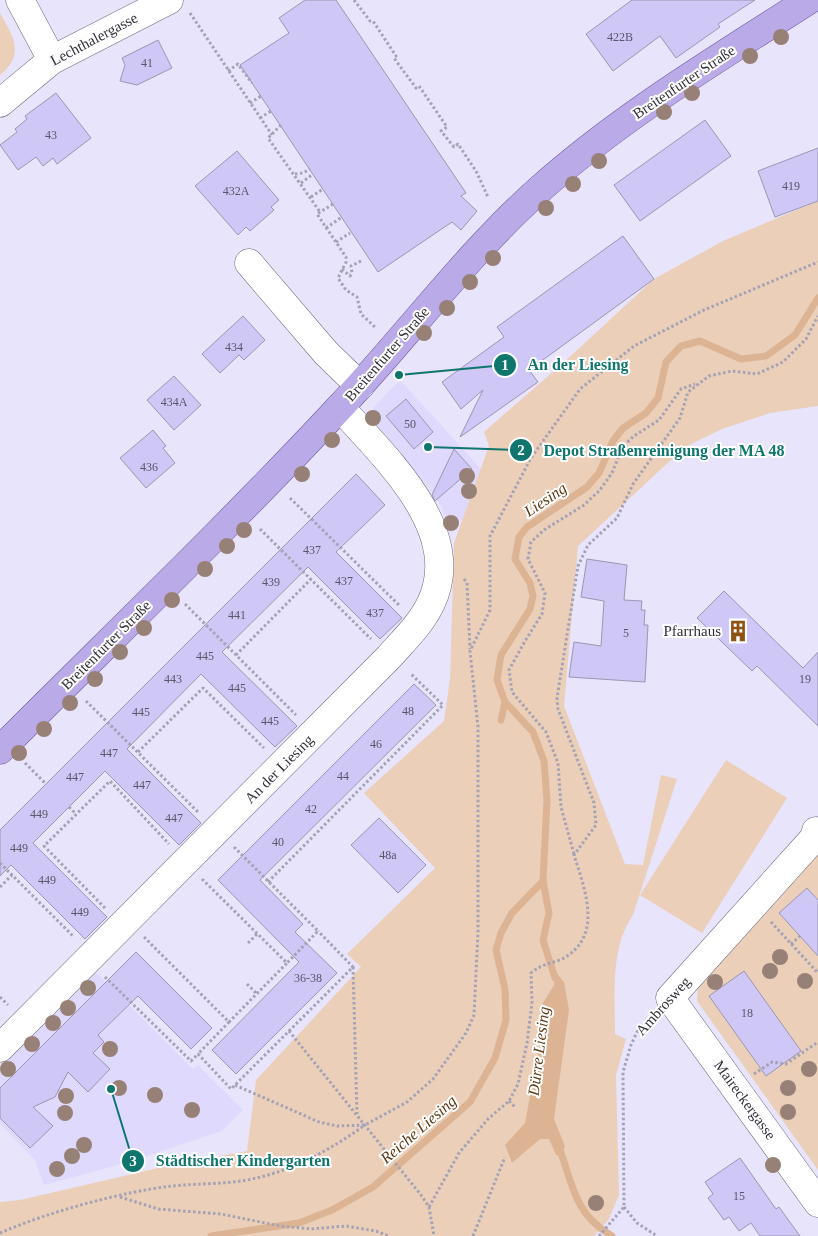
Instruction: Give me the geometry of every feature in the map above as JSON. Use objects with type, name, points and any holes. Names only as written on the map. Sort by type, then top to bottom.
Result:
[{"type":"main road","name":"Breitenfurter Straße","points":[[0,750],[241,511],[340,408],[452,279],[544,185],[614,129],[809,0]]},
{"type":"street","points":[[20,0],[52,60]]},
{"type":"street","name":"Lechthalergasse","points":[[0,103],[52,60],[169,0]]},
{"type":"street","points":[[249,263],[326,353],[360,386]]},
{"type":"street","name":"An der Liesing","points":[[0,1048],[83,951],[125,923],[186,862],[209,822],[314,733],[390,656],[419,625],[432,601],[438,574],[438,548],[431,523],[418,498],[340,408]]},
{"type":"street","name":"Ambrosweg","points":[[670,998],[814,838],[816,831]]},
{"type":"street","name":"Maireckergasse","points":[[670,998],[818,1203]]},
{"type":"path","points":[[354,0],[370,21],[373,21],[396,56],[394,58],[416,88],[419,86],[447,127],[441,131],[454,147],[458,144],[476,170],[488,197]]},
{"type":"path","points":[[196,22],[272,135]]},
{"type":"path","points":[[228,71],[238,64],[252,83]]},
{"type":"path","points":[[250,103],[261,96]]},
{"type":"path","points":[[260,118],[271,111]]},
{"type":"path","points":[[281,126],[268,138],[320,212]]},
{"type":"path","points":[[295,174],[303,173],[310,169]]},
{"type":"path","points":[[301,183],[313,174]]},
{"type":"path","points":[[311,198],[323,189]]},
{"type":"path","points":[[333,204],[317,214],[346,260],[338,278],[346,290],[357,297],[361,314],[369,323]]},
{"type":"path","points":[[326,228],[342,217]]},
{"type":"path","points":[[336,242],[350,233]]},
{"type":"path","points":[[342,269],[350,276],[352,273],[351,266],[360,261]]},
{"type":"path","points":[[470,651],[490,610],[490,536],[531,458],[580,389],[634,346],[704,310],[818,262]]},
{"type":"path","points":[[429,1207],[460,1153],[488,1119],[509,1101],[518,1084],[527,1043],[532,1003],[531,973],[539,966],[562,959],[574,950],[586,936],[588,918],[584,888],[561,807],[558,763],[546,732],[512,692],[509,670],[524,640],[542,614],[545,593],[528,559],[531,542],[544,530],[577,510],[595,495],[612,473],[623,446],[634,436],[659,420],[681,389],[696,384],[709,376],[732,371],[757,374],[783,362],[806,339],[818,316]]},
{"type":"path","points":[[574,855],[596,825],[594,803],[558,708],[557,698],[578,566],[588,545],[618,518],[633,484],[680,418],[688,392],[696,384]]},
{"type":"path","points":[[290,498],[402,608]]},
{"type":"path","points":[[260,529],[443,705],[268,882]]},
{"type":"path","points":[[0,1233],[61,1211],[119,1197],[172,1186],[235,1182],[265,1177],[304,1161],[342,1142],[365,1125],[407,1102],[433,1079],[466,1033],[474,1015],[478,932],[478,727],[470,651],[467,583],[438,548]]},
{"type":"path","points":[[236,655],[311,580]]},
{"type":"path","points":[[186,604],[314,733]]},
{"type":"path","points":[[68,682],[353,967],[357,1114]]},
{"type":"path","points":[[138,752],[203,688],[264,749]]},
{"type":"path","points":[[25,764],[46,784]]},
{"type":"path","points":[[229,1022],[44,846],[110,781],[186,862],[287,963]]},
{"type":"path","points":[[69,807],[76,814]]},
{"type":"path","points":[[0,863],[191,1061],[318,931]]},
{"type":"path","points":[[0,887],[12,875]]},
{"type":"path","points":[[768,920],[818,973]]},
{"type":"path","points":[[248,943],[257,934]]},
{"type":"path","points":[[790,944],[800,936]]},
{"type":"path","points":[[198,1054],[231,1089],[353,967]]},
{"type":"path","points":[[247,984],[257,994]]},
{"type":"path","name":"Ambrosweg","points":[[624,1207],[622,1092],[626,1056],[637,1032],[670,998]]},
{"type":"path","points":[[290,1031],[421,1195],[429,1207],[434,1236]]},
{"type":"path","points":[[735,1087],[772,1062],[786,1064],[818,1042]]},
{"type":"path","points":[[235,1085],[319,1122],[337,1126],[365,1125]]},
{"type":"path","points":[[509,1101],[516,1108]]},
{"type":"path","points":[[472,1236],[505,1157]]},
{"type":"path","points":[[119,1197],[158,1209],[222,1214],[280,1226],[312,1229],[354,1227],[389,1236]]},
{"type":"path","points":[[599,1236],[624,1207],[637,1223],[657,1236]]},
{"type":"shaded area","points":[[0,13],[13,37],[15,53],[8,68],[0,75]]},
{"type":"shaded area","points":[[818,201],[818,406],[770,413],[722,429],[685,447],[578,546],[564,706],[625,864],[643,865],[661,775],[677,779],[633,915],[620,942],[617,957],[615,972],[615,1034],[626,1039],[616,1075],[619,1195],[609,1219],[594,1236],[0,1236],[0,1202],[20,1200],[167,1166],[247,1151],[256,1080],[361,967],[347,954],[435,868],[364,793],[444,721],[450,679],[454,543],[489,446],[484,432],[562,364],[654,279],[723,241]]},
{"type":"shaded area","points":[[400,380],[481,469],[463,519],[448,526],[441,506],[429,488],[374,425],[373,408]]},
{"type":"shaded area","points":[[726,760],[787,798],[702,933],[640,895]]},
{"type":"shaded area","points":[[818,852],[818,1170],[697,1001],[698,987]]},
{"type":"shaded area","points":[[554,970],[564,982],[569,1010],[554,1119],[565,1146],[561,1156],[556,1155],[549,1139],[540,1139],[512,1163],[505,1145],[525,1123],[542,1031],[543,1003],[554,985]]},
{"type":"shaded area","points":[[96,972],[193,1069],[198,1065],[243,1110],[222,1131],[126,1163],[44,1185],[35,1160],[0,1124],[0,1069]]},
{"type":"building","points":[[305,0],[336,0],[466,193],[461,196],[477,211],[461,230],[452,222],[378,272],[240,65],[289,33],[279,18]]},
{"type":"building","points":[[632,0],[755,0],[718,24],[720,27],[676,58],[660,36],[613,71],[586,34]]},
{"type":"building","points":[[158,40],[172,68],[137,85],[120,81],[125,65],[122,58]]},
{"type":"building","points":[[56,93],[91,138],[57,164],[53,158],[43,166],[36,157],[18,170],[0,145],[17,132],[15,129],[27,119],[25,116]]},
{"type":"building","points":[[705,120],[731,156],[640,221],[614,185]]},
{"type":"building","points":[[818,148],[818,201],[775,217],[758,171]]},
{"type":"building","points":[[237,151],[279,200],[271,207],[274,210],[250,231],[246,227],[238,235],[195,186]]},
{"type":"building","points":[[623,236],[654,279],[529,370],[538,382],[460,437],[483,390],[461,409],[442,382],[504,337],[497,327]]},
{"type":"building","points":[[243,316],[265,340],[244,360],[239,355],[220,373],[202,354]]},
{"type":"building","points":[[174,376],[201,405],[174,430],[147,400]]},
{"type":"building","points":[[406,399],[433,432],[414,449],[386,416]]},
{"type":"building","points":[[153,430],[166,446],[163,448],[175,463],[146,488],[120,458]]},
{"type":"building","points":[[454,449],[472,469],[435,501],[432,495]]},
{"type":"building","points":[[356,474],[385,505],[336,552],[402,618],[380,639],[308,567],[222,652],[297,726],[275,747],[201,674],[127,749],[201,823],[179,845],[105,771],[33,843],[107,917],[85,939],[11,865],[0,876],[0,830]]},
{"type":"building","points":[[587,559],[627,565],[624,600],[642,601],[641,610],[645,610],[644,625],[648,625],[645,682],[569,677],[574,642],[601,646],[604,601],[581,597]]},
{"type":"building","points":[[724,591],[803,668],[818,652],[818,726],[757,666],[752,671],[697,618]]},
{"type":"building","points":[[414,684],[436,705],[260,880],[303,924],[295,932],[337,973],[236,1074],[212,1050],[299,962],[218,880]]},
{"type":"building","points":[[379,818],[426,865],[398,893],[351,845]]},
{"type":"building","points":[[807,888],[818,900],[818,956],[779,913]]},
{"type":"building","points":[[136,952],[212,1028],[191,1049],[138,996],[98,1035],[104,1042],[93,1053],[110,1069],[88,1092],[68,1072],[55,1097],[33,1107],[53,1126],[30,1148],[0,1118],[0,1088]]},
{"type":"building","points":[[744,971],[801,1051],[766,1076],[709,996]]},
{"type":"building","points":[[740,1158],[776,1209],[779,1207],[800,1236],[760,1236],[751,1223],[739,1231],[729,1217],[724,1220],[708,1198],[713,1194],[705,1182]]},
{"type":"waterway","name":"Liesing","points":[[555,978],[543,940],[549,913],[543,881],[547,800],[544,761],[533,732],[505,702],[497,680],[501,655],[530,609],[533,596],[530,583],[515,559],[519,537],[527,527],[587,487],[599,473],[613,441],[623,428],[646,413],[658,398],[666,362],[681,346],[700,341],[741,359],[766,356],[795,335],[818,298]]},
{"type":"waterway","points":[[501,720],[505,702]]},
{"type":"waterway","name":"Reiche Liesing","points":[[211,1236],[299,1223],[332,1210],[373,1187],[470,1102],[495,1058],[506,1020],[505,989],[496,950],[501,933],[512,913],[543,881]]},
{"type":"waterway","name":"Dürre Liesing","points":[[559,1147],[576,1198],[590,1218],[612,1236]]},
{"type":"place","name":"An der Liesing","points":[[399,375]]},
{"type":"place","name":"Depot Straßenreinigung der MA 48","points":[[428,447]]},
{"type":"place","name":"Pfarrhaus","points":[[738,631]]},
{"type":"place","name":"Städtischer Kindergarten","points":[[111,1089]]}]
